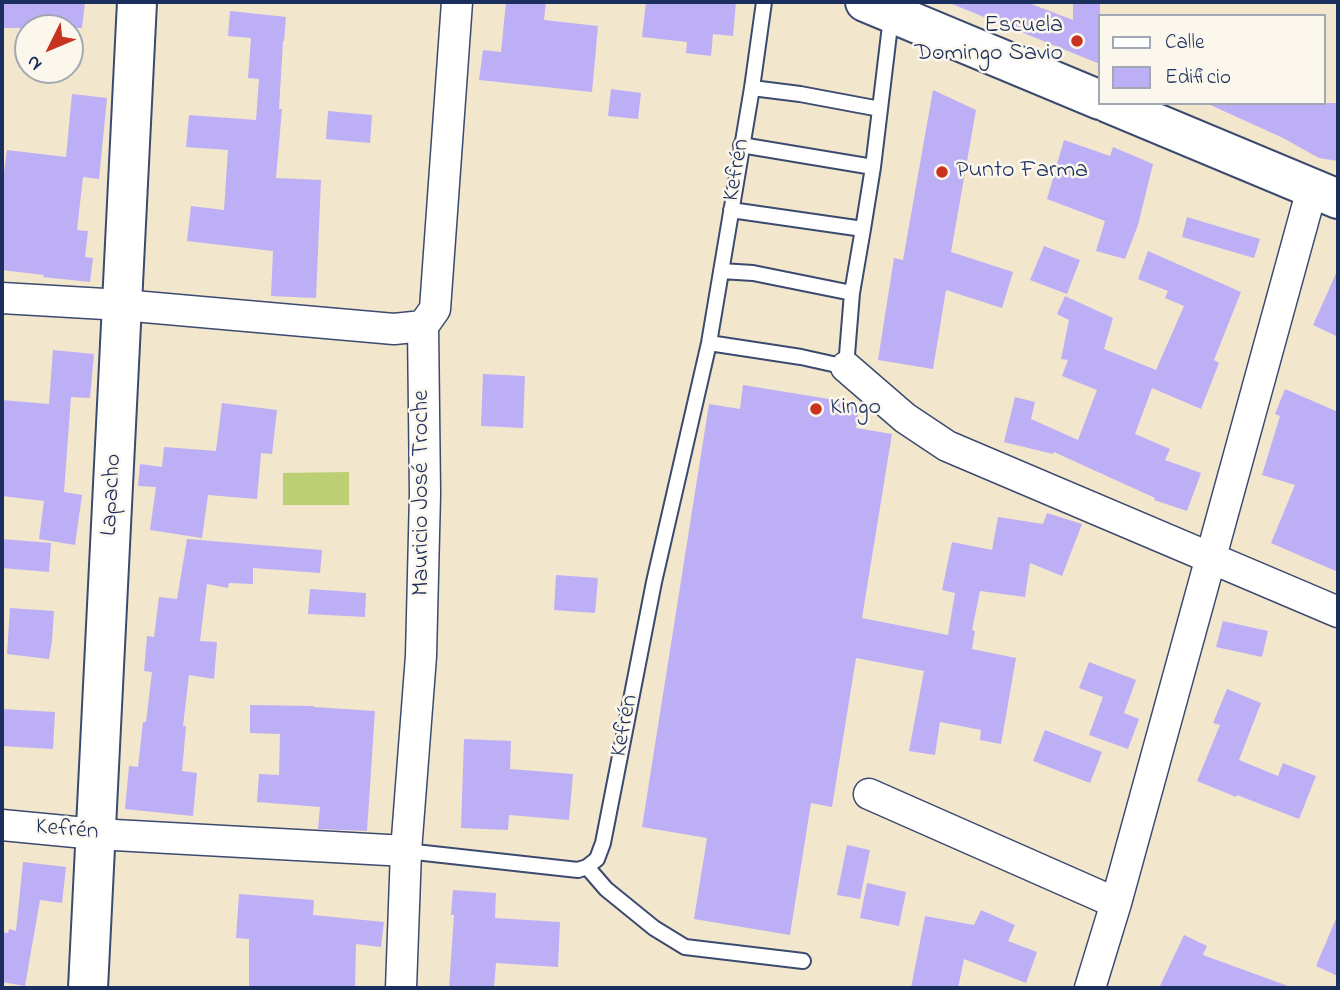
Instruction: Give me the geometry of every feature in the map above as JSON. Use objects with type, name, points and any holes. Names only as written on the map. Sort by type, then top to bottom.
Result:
[{"type":"street","name":"Lapacho","points":[[88,988],[137,2]]},
{"type":"street","name":"Mauricio José Troche","points":[[401,988],[406,851],[421,656],[425,494],[423,326],[435,309],[457,2]]},
{"type":"street","points":[[878,7],[1098,99]]},
{"type":"street","points":[[1090,988],[1212,559],[1325,194],[1113,105]]},
{"type":"street","points":[[2,298],[122,305],[394,329],[423,326]]},
{"type":"street","points":[[846,367],[905,418],[947,446],[1338,612]]},
{"type":"street","points":[[870,794],[1116,903]]},
{"type":"street","name":"Kefrén","points":[[2,825],[96,834],[406,851]]},
{"type":"lane","name":"Kefrén","points":[[406,851],[578,870],[597,859],[603,844],[654,582],[709,343],[764,2]]},
{"type":"lane","points":[[709,343],[846,367],[852,293],[880,109],[878,7]]},
{"type":"lane","points":[[752,88],[880,109]]},
{"type":"lane","points":[[741,145],[873,167]]},
{"type":"lane","points":[[730,211],[863,229]]},
{"type":"lane","points":[[721,271],[753,273],[852,293]]},
{"type":"lane","points":[[587,867],[606,888],[654,928],[685,947],[803,961]]},
{"type":"green space","points":[[349,472],[349,505],[283,505],[283,473]]},
{"type":"building","points":[[2,2],[85,2],[84,14],[14,14],[14,28],[2,28]]},
{"type":"building","points":[[506,2],[546,2],[544,20],[598,26],[592,92],[479,80],[483,50],[501,52]]},
{"type":"building","points":[[646,2],[736,2],[733,36],[713,34],[711,56],[686,53],[687,42],[642,37]]},
{"type":"building","name":"Escuela Domingo Savio","points":[[947,2],[1026,2],[1073,20],[1073,2],[1100,2],[1098,63]]},
{"type":"building","points":[[230,11],[286,17],[276,178],[321,180],[316,298],[271,296],[273,251],[187,241],[191,206],[224,210],[228,150],[186,147],[189,115],[256,120],[259,79],[248,78],[251,38],[228,36]]},
{"type":"building","points":[[611,89],[641,93],[638,119],[608,116]]},
{"type":"building","points":[[933,90],[976,110],[951,252],[1013,272],[1002,308],[946,290],[933,369],[878,360],[894,258],[903,260]]},
{"type":"building","points":[[72,94],[107,98],[99,179],[83,177],[77,230],[88,231],[85,257],[93,258],[90,282],[2,270],[2,171],[4,172],[7,150],[66,157]]},
{"type":"building","points":[[1338,103],[1338,161],[1319,158],[1283,138],[1210,105]]},
{"type":"building","points":[[328,111],[372,115],[370,143],[326,139]]},
{"type":"building","points":[[1064,140],[1110,156],[1113,147],[1153,164],[1138,225],[1125,259],[1096,251],[1105,221],[1047,199]]},
{"type":"building","points":[[1187,217],[1260,239],[1254,258],[1182,237]]},
{"type":"building","points":[[1044,246],[1080,260],[1067,294],[1030,280]]},
{"type":"building","points":[[1148,251],[1241,292],[1214,360],[1219,363],[1201,409],[1152,388],[1135,434],[1170,449],[1165,460],[1201,473],[1187,511],[1154,500],[1155,498],[1054,452],[1053,454],[1004,442],[1015,397],[1035,402],[1031,419],[1078,440],[1097,390],[1062,376],[1068,360],[1061,359],[1069,320],[1057,314],[1065,296],[1113,318],[1104,349],[1156,370],[1184,306],[1165,298],[1168,291],[1138,279]]},
{"type":"building","points":[[1338,269],[1338,337],[1313,325]]},
{"type":"building","points":[[53,350],[94,354],[90,398],[71,397],[64,492],[82,495],[75,545],[39,539],[44,501],[2,496],[2,400],[49,404]]},
{"type":"building","points":[[483,374],[525,376],[523,428],[481,426]]},
{"type":"building","points":[[743,385],[860,404],[856,428],[892,434],[862,618],[948,635],[955,593],[942,590],[952,542],[992,550],[998,517],[1043,524],[1047,513],[1082,524],[1062,576],[1030,563],[1025,597],[980,591],[972,630],[975,631],[972,649],[1016,658],[1001,744],[980,740],[981,730],[940,722],[935,755],[909,751],[924,671],[856,658],[832,807],[811,803],[790,935],[694,919],[707,838],[642,827],[709,404],[740,409]]},
{"type":"building","points":[[1285,389],[1338,412],[1338,572],[1271,543],[1295,485],[1262,475],[1280,416],[1275,414]]},
{"type":"building","points":[[222,403],[277,410],[272,454],[261,453],[257,499],[208,495],[202,538],[150,530],[156,487],[138,486],[140,464],[162,467],[164,447],[216,451]]},
{"type":"building","points":[[2,539],[51,543],[49,572],[2,568]]},
{"type":"building","points":[[187,539],[322,550],[320,573],[253,568],[253,584],[229,583],[228,588],[207,584],[200,641],[217,642],[214,679],[189,675],[183,726],[186,726],[182,771],[197,773],[193,816],[125,809],[129,766],[138,767],[143,722],[146,722],[152,672],[144,671],[147,636],[154,637],[159,597],[177,599]]},
{"type":"building","points":[[556,575],[598,578],[595,613],[554,610]]},
{"type":"building","points":[[310,589],[366,593],[365,617],[308,614]]},
{"type":"building","points":[[10,608],[54,611],[49,659],[7,654]]},
{"type":"building","points":[[1223,621],[1268,631],[1262,657],[1216,647]]},
{"type":"building","points":[[1089,662],[1136,680],[1124,713],[1139,719],[1128,749],[1089,735],[1103,697],[1079,688]]},
{"type":"building","points":[[1227,689],[1261,703],[1239,760],[1278,776],[1283,763],[1316,776],[1299,819],[1197,781],[1220,725],[1213,723]]},
{"type":"building","points":[[250,705],[375,711],[367,831],[318,829],[320,807],[257,802],[259,774],[279,775],[280,734],[250,733]]},
{"type":"building","points":[[2,709],[55,712],[53,749],[2,746]]},
{"type":"building","points":[[1045,730],[1102,752],[1090,783],[1033,761]]},
{"type":"building","points":[[464,739],[511,741],[510,769],[573,774],[569,820],[509,815],[508,830],[461,828]]},
{"type":"building","points":[[847,845],[870,850],[860,899],[837,895]]},
{"type":"building","points":[[23,862],[66,867],[62,903],[40,900],[25,986],[2,982],[2,932],[8,933],[9,929],[16,931]]},
{"type":"building","points":[[867,883],[906,892],[899,926],[860,918]]},
{"type":"building","points":[[453,890],[496,893],[495,918],[560,922],[558,967],[496,963],[494,988],[449,988]]},
{"type":"building","points":[[239,894],[314,900],[313,915],[384,922],[381,947],[356,944],[355,988],[249,988],[249,939],[236,938]]},
{"type":"building","points":[[981,910],[1015,925],[1008,941],[1037,952],[1026,983],[964,959],[958,988],[911,988],[925,916],[974,925]]},
{"type":"building","points":[[1338,914],[1338,976],[1316,966]]},
{"type":"building","points":[[1184,935],[1207,946],[1203,955],[1288,986],[1287,988],[1159,988]]},
{"type":"place","name":"Escuela Domingo Savio","points":[[1077,41]]},
{"type":"place","name":"Punto Farma","points":[[942,172]]},
{"type":"place","name":"Kingo","points":[[816,409]]}]
